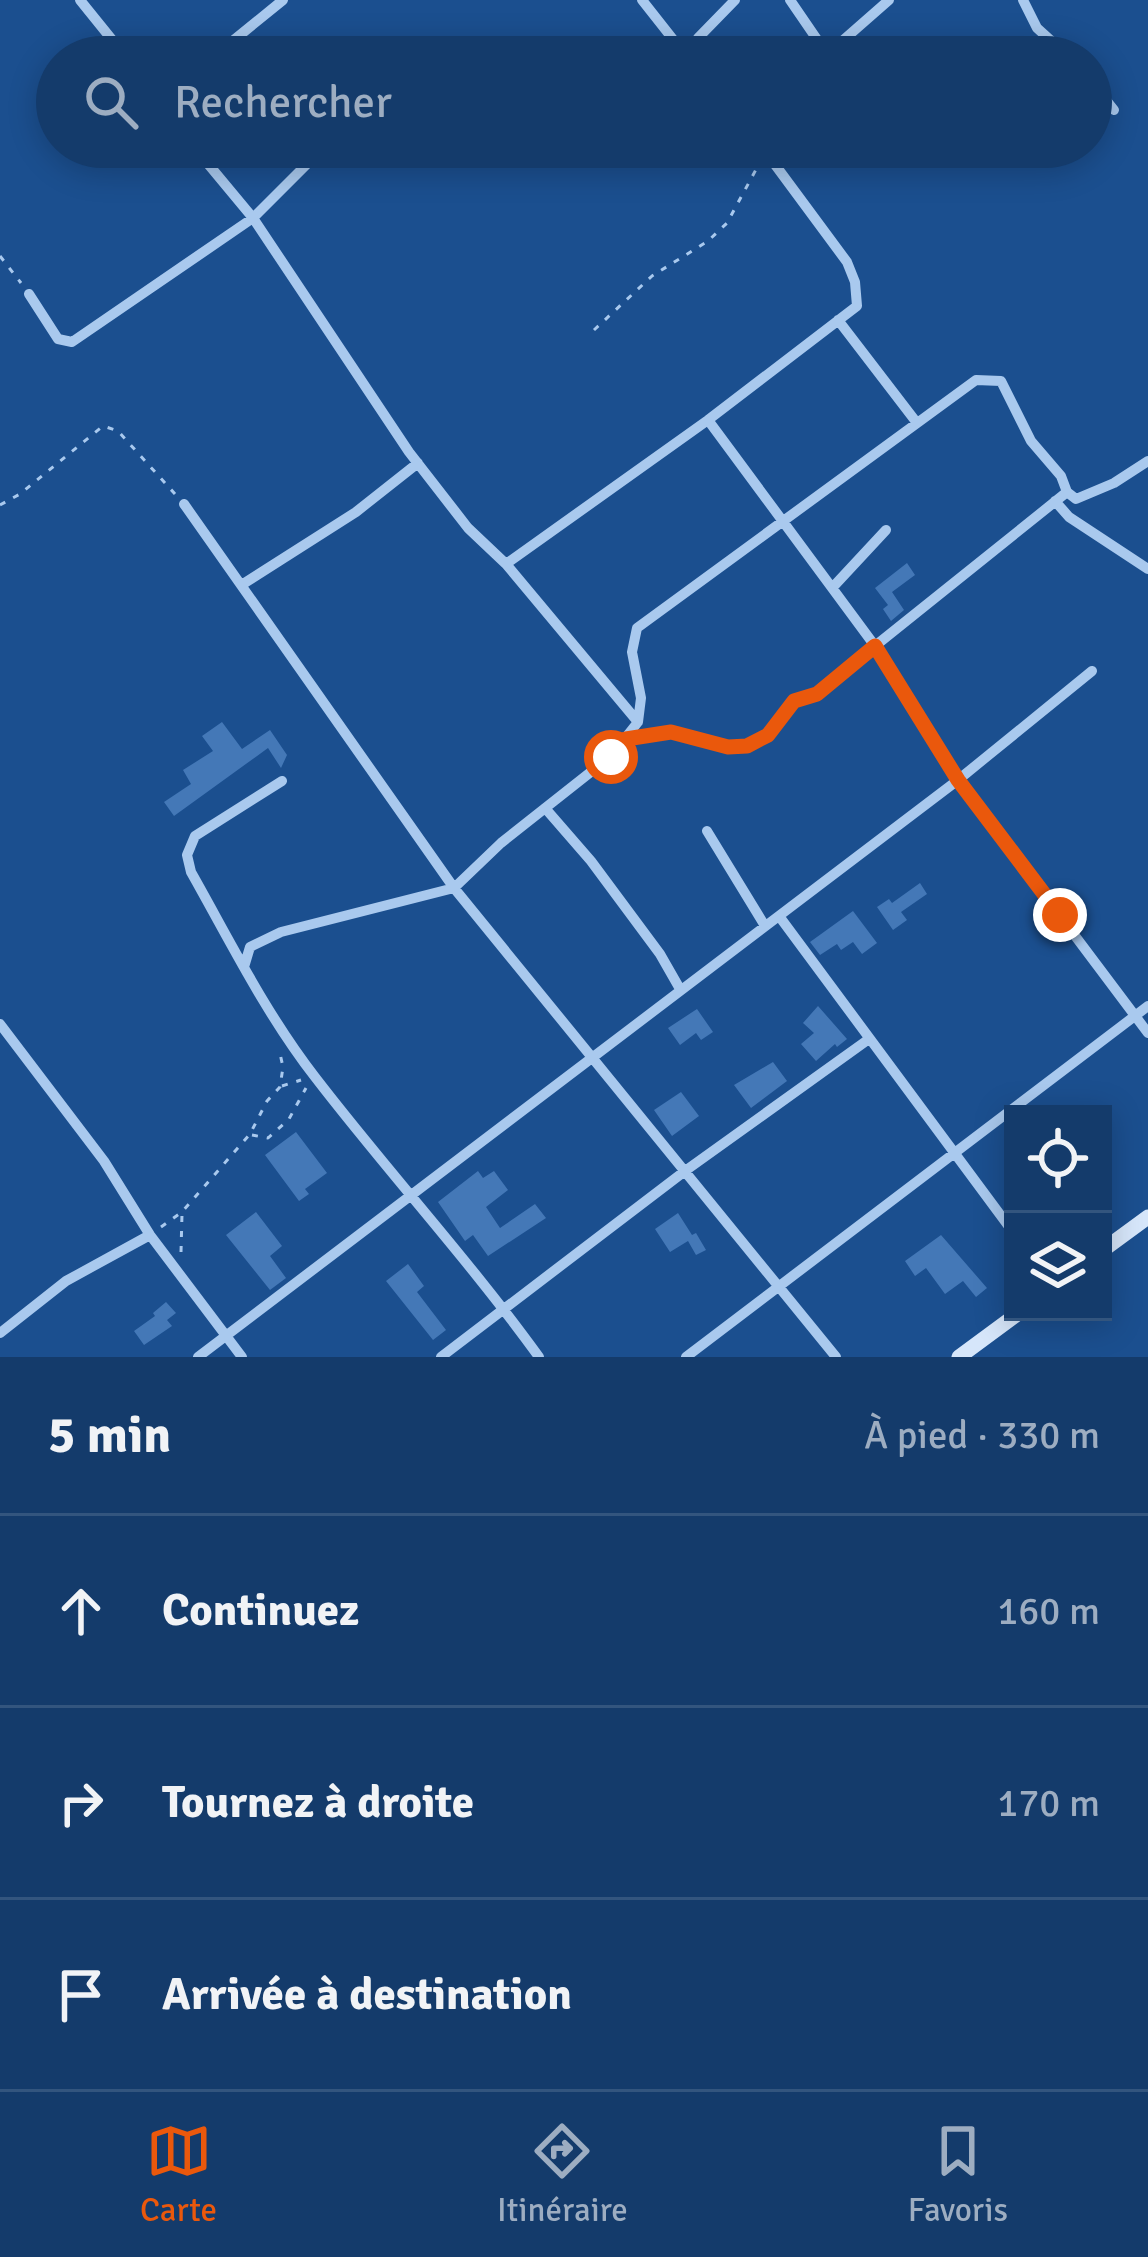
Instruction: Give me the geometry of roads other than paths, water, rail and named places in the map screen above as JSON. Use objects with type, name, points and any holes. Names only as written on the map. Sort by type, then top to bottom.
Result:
[{"type":"main road","points":[[1112,1243],[1148,1216]]},
{"type":"main road","points":[[959,1357],[1008,1321]]},
{"type":"street","points":[[80,0],[109,36]]},
{"type":"street","points":[[239,36],[283,0]]},
{"type":"street","points":[[642,0],[672,36]]},
{"type":"street","points":[[700,36],[735,0]]},
{"type":"street","points":[[790,0],[813,36]]},
{"type":"street","points":[[847,36],[889,0]]},
{"type":"street","points":[[1023,0],[1046,36]]},
{"type":"street","points":[[211,168],[253,218],[418,463],[638,722]]},
{"type":"street","points":[[29,294],[58,339],[72,342],[253,218],[304,168]]},
{"type":"street","points":[[506,565],[708,420],[856,306],[855,282],[847,262],[779,168]]},
{"type":"street","points":[[838,320],[917,423]]},
{"type":"street","points":[[244,967],[250,947],[281,932],[454,888],[611,757],[638,722],[641,698],[632,652],[637,628],[976,380],[1001,381],[1031,441],[1076,499],[1148,461]]},
{"type":"street","points":[[708,420],[875,646],[958,780],[1148,1033]]},
{"type":"street","points":[[243,584],[356,512],[418,463]]},
{"type":"street","points":[[875,646],[1067,492]]},
{"type":"street","points":[[1055,501],[1070,518],[1148,569]]},
{"type":"street","points":[[184,504],[454,888],[836,1357]]},
{"type":"street","points":[[832,587],[886,530]]},
{"type":"street","points":[[198,1357],[958,780],[1092,671]]},
{"type":"street","points":[[282,781],[195,836],[187,855],[191,872],[312,1074],[539,1357]]},
{"type":"street","points":[[545,808],[591,861],[680,989]]},
{"type":"street","points":[[706,831],[765,926]]},
{"type":"street","points":[[779,916],[1004,1219]]},
{"type":"street","points":[[686,1357],[1148,1006]]},
{"type":"street","points":[[0,1024],[242,1357]]},
{"type":"street","points":[[441,1357],[685,1171],[869,1039]]},
{"type":"street","points":[[0,1334],[66,1281],[150,1235]]}]
